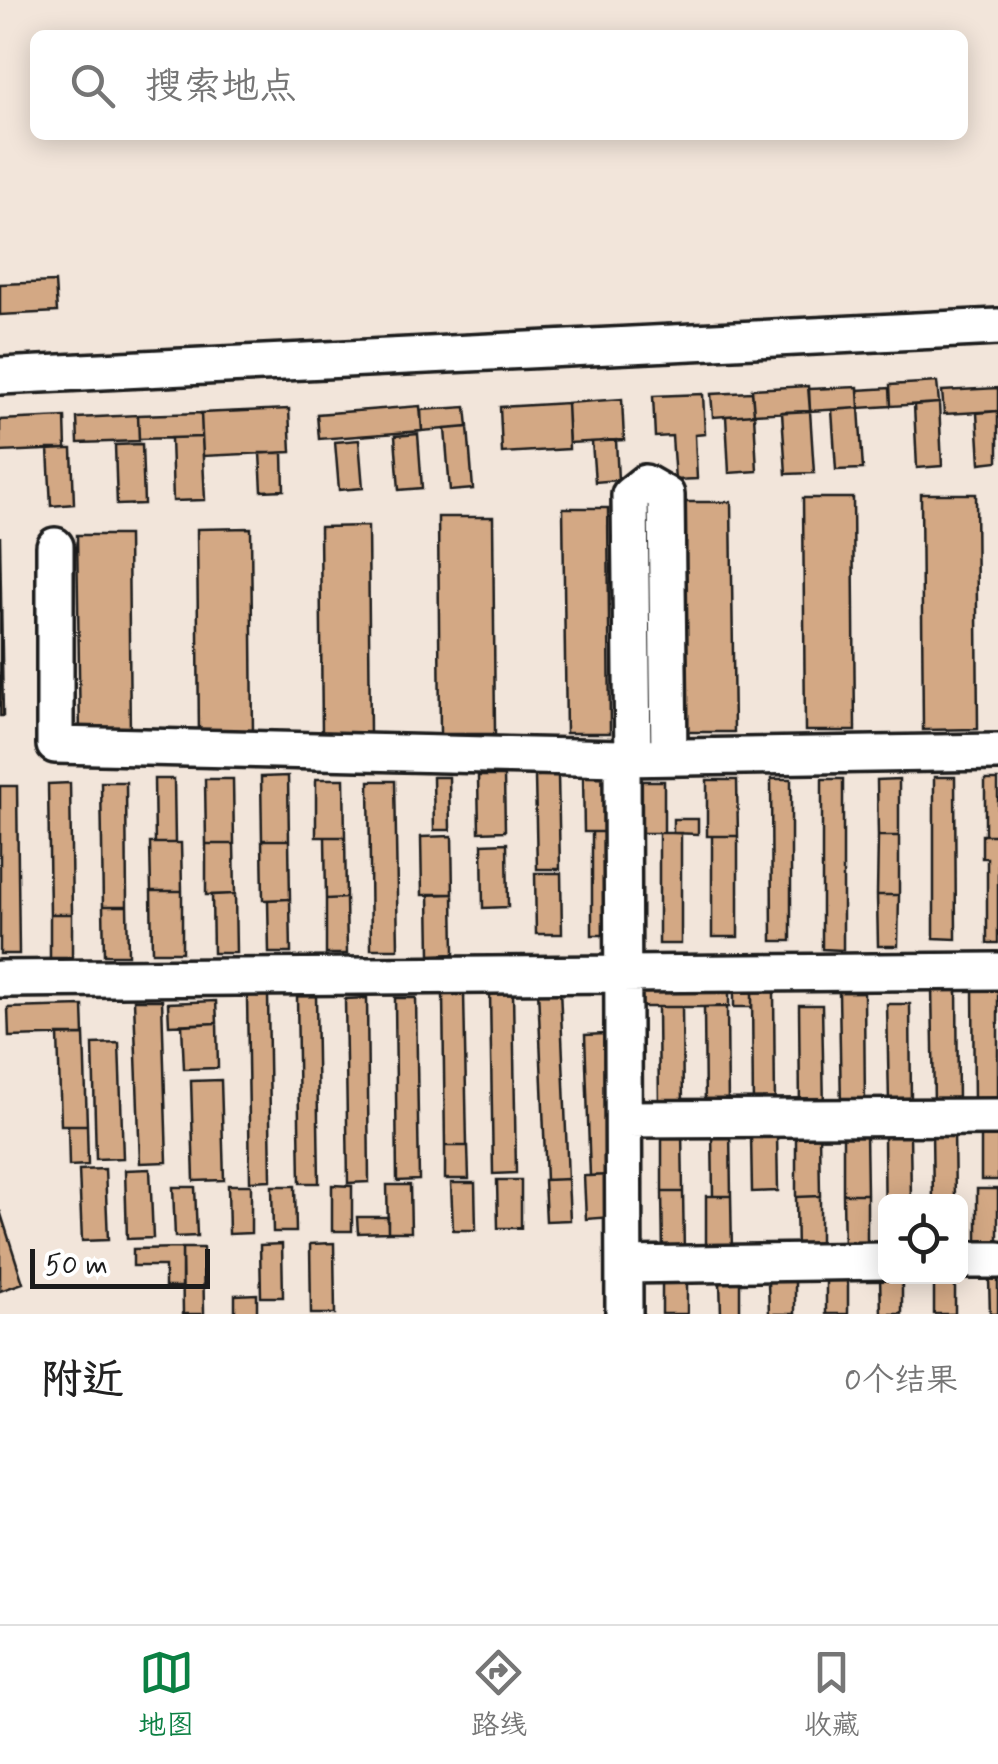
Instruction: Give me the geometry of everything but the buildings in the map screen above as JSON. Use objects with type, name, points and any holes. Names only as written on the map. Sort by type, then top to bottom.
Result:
[{"type":"street","points":[[0,376],[998,327]]},
{"type":"street","points":[[624,1314],[630,495],[645,483],[666,495],[669,758]]},
{"type":"street","points":[[55,546],[54,745],[628,758],[998,752]]},
{"type":"street","points":[[0,979],[998,971]]},
{"type":"street","points":[[624,1119],[998,1117]]},
{"type":"street","points":[[968,1260],[998,1260]]},
{"type":"street","points":[[624,1265],[878,1262]]}]
